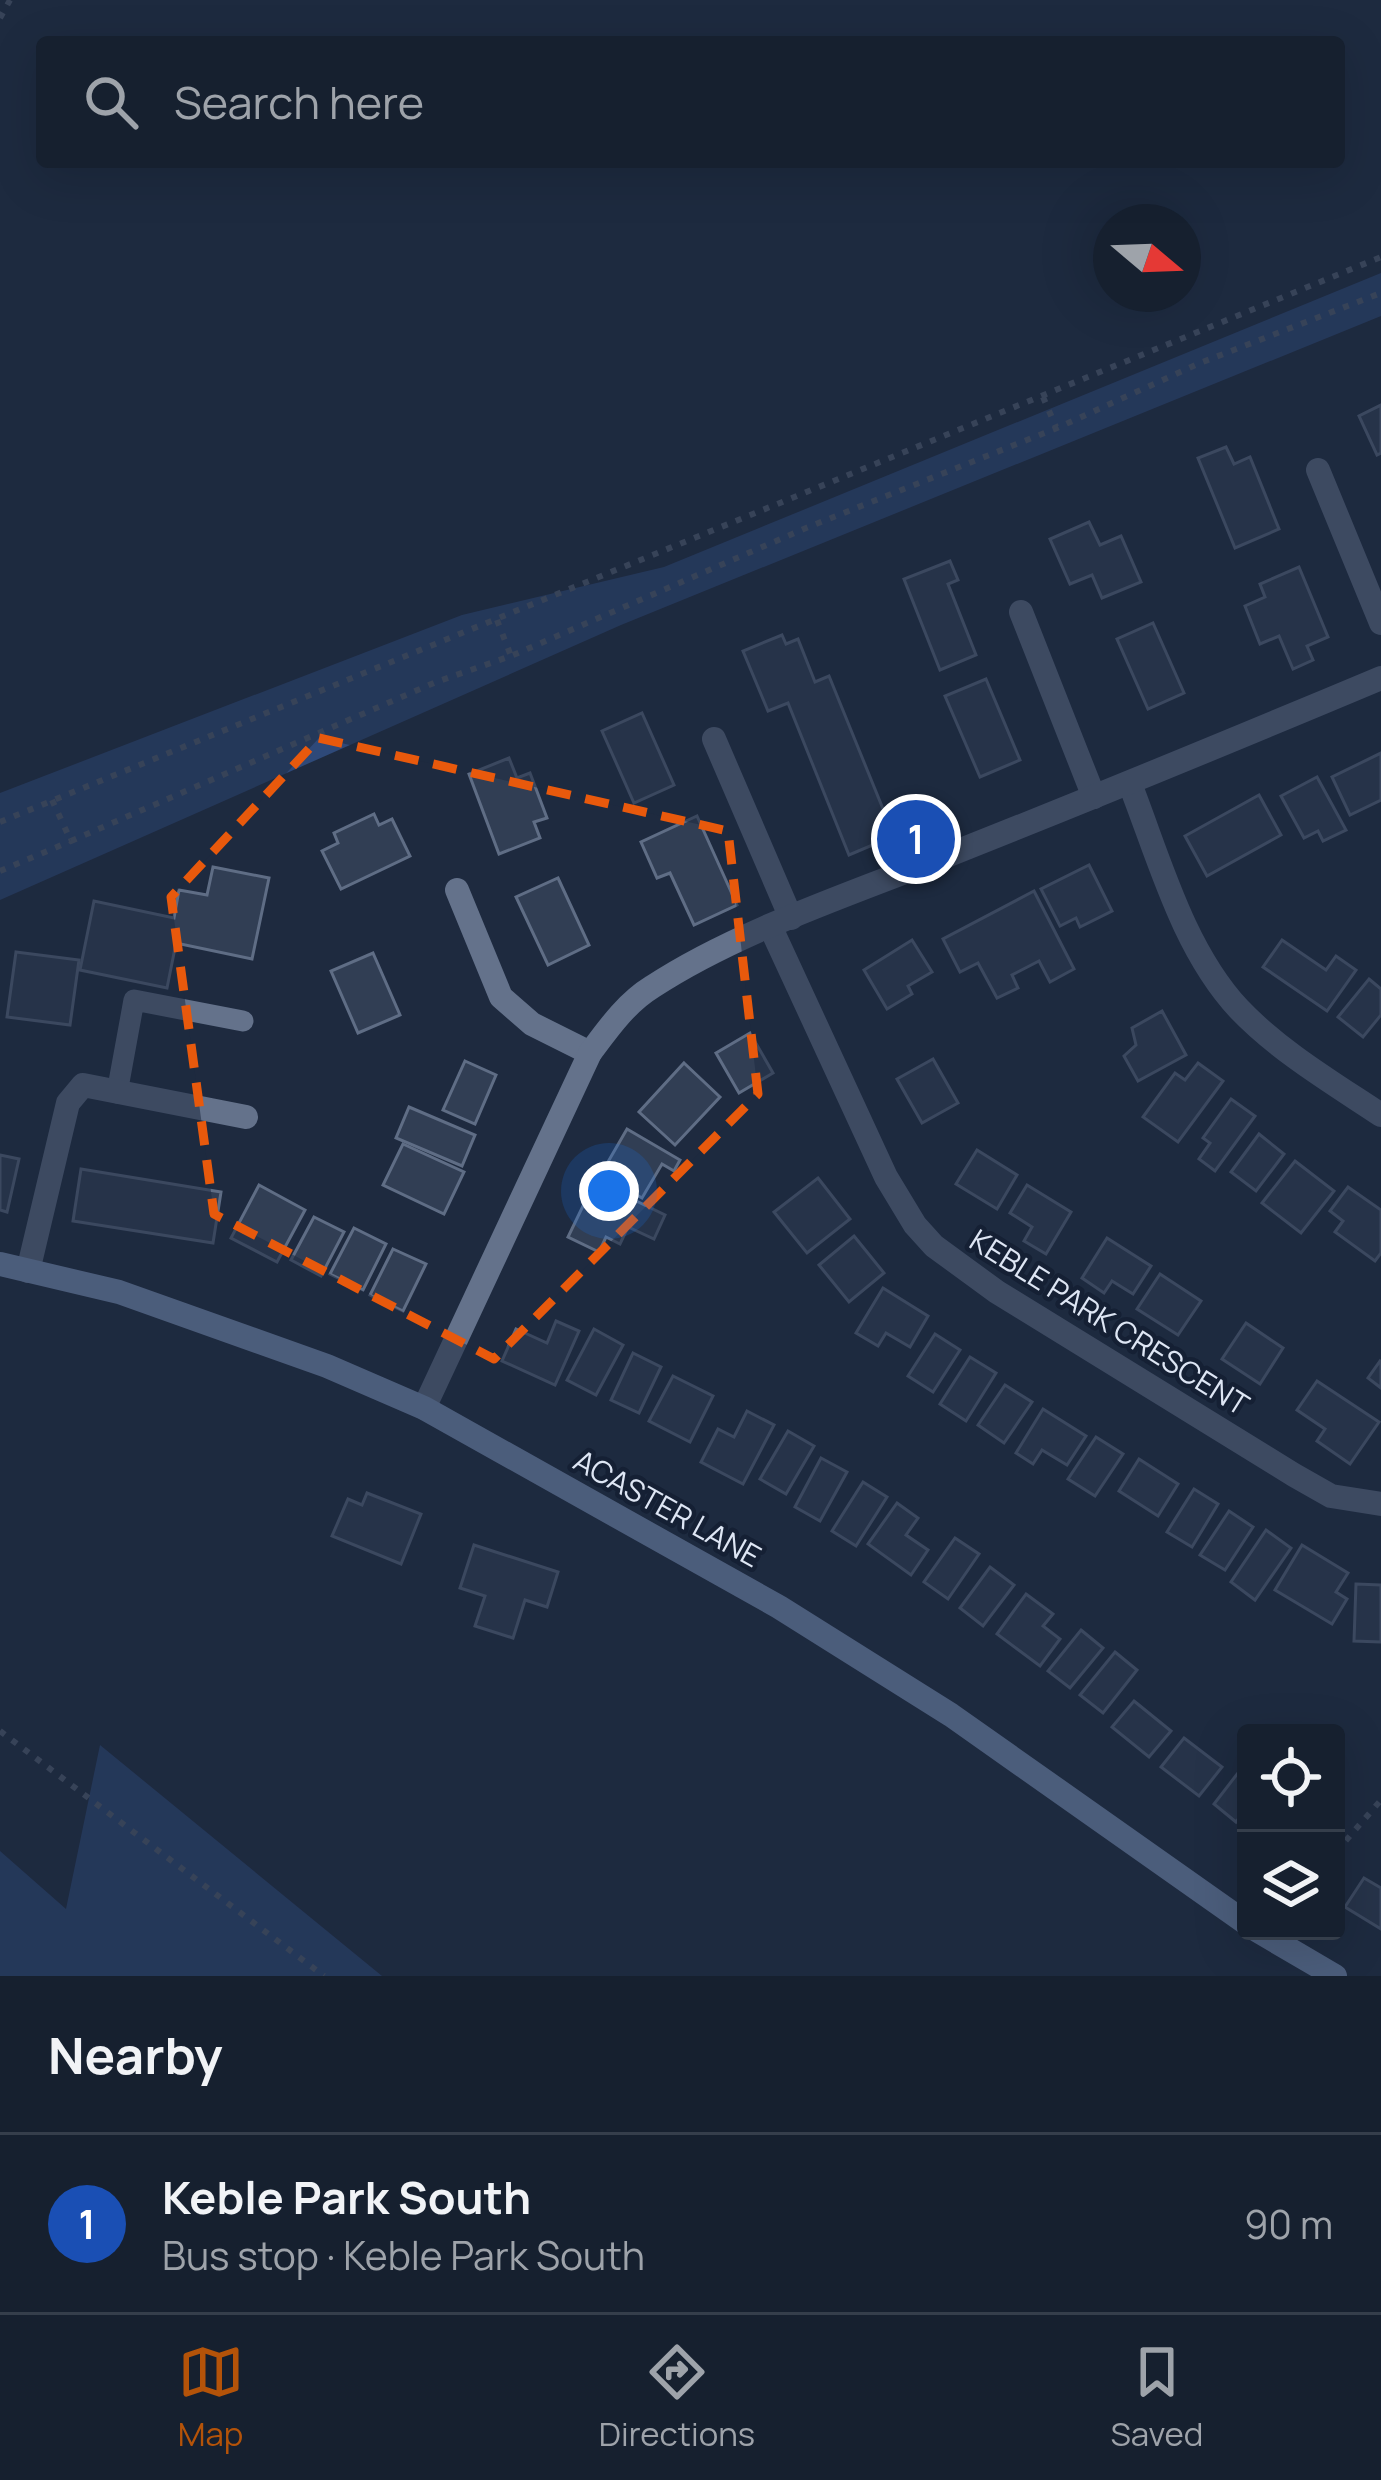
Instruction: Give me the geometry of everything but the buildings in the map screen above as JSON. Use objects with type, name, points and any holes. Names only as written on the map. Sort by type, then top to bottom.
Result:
[{"type":"street","points":[[1318,470],[1381,623]]},
{"type":"street","points":[[1021,612],[1094,797]]},
{"type":"street","points":[[424,1408],[590,1053],[648,989],[700,959],[781,923],[1381,678]]},
{"type":"street","name":"KEBLE PARK CRESCENT","points":[[715,739],[781,923],[886,1177],[915,1225],[934,1246],[997,1292],[1294,1474],[1331,1496],[1381,1504]]},
{"type":"street","points":[[1130,784],[1183,918],[1213,976],[1239,1009],[1275,1041],[1381,1115]]},
{"type":"street","points":[[458,890],[501,997],[532,1024],[590,1053]]},
{"type":"street","points":[[28,1271],[68,1103],[83,1085],[246,1118]]},
{"type":"street","name":"ACASTER LANE","points":[[0,1264],[119,1292],[327,1366],[424,1408],[798,1619],[951,1715],[1237,1917]]},
{"type":"street","points":[[1273,1940],[1334,1976]]},
{"type":"lane","points":[[117,1093],[134,1000],[243,1021]]},
{"type":"path","points":[[0,18],[10,0]]},
{"type":"path","points":[[0,822],[1381,257]]},
{"type":"path","points":[[0,871],[436,682],[512,656],[806,528],[1057,428],[1200,363],[1381,293]]},
{"type":"path","points":[[1043,397],[1057,428]]},
{"type":"path","points":[[497,620],[512,656]]},
{"type":"path","points":[[52,800],[71,841]]},
{"type":"path","points":[[0,1731],[323,1976]]},
{"type":"path","points":[[1345,1842],[1381,1800]]},
{"type":"highlighted area","points":[[319,738],[728,831],[758,1094],[494,1359],[214,1214],[171,897]]},
{"type":"shaded area","points":[[1381,273],[1381,316],[621,625],[0,900],[0,793],[462,615],[664,567]]},
{"type":"shaded area","points":[[100,1745],[382,1976],[0,1976],[0,1851],[66,1909]]},
{"type":"place","name":"Keble Park South","points":[[916,839]]}]
